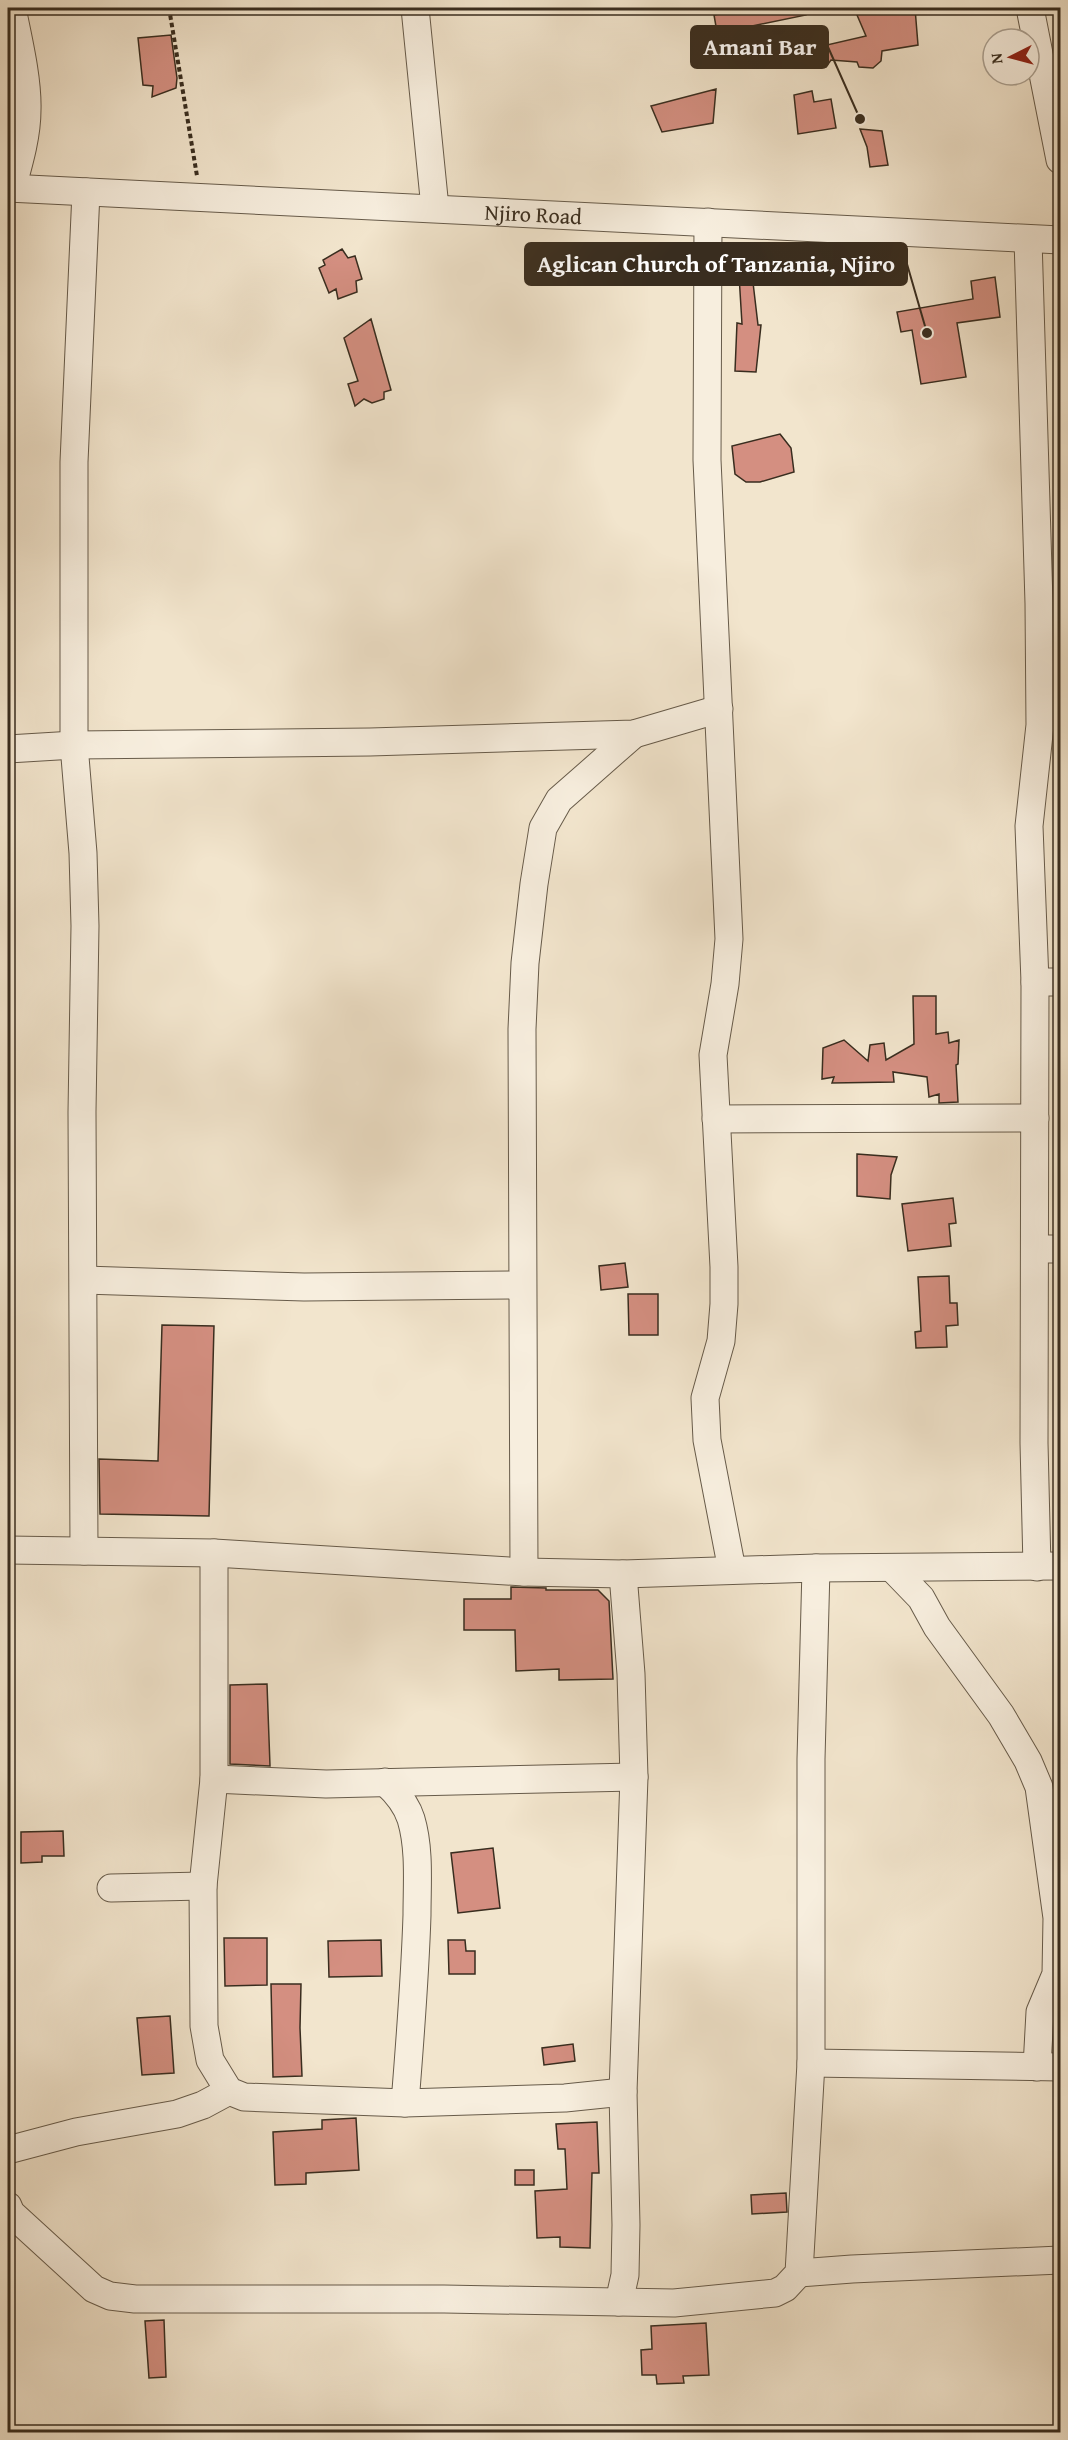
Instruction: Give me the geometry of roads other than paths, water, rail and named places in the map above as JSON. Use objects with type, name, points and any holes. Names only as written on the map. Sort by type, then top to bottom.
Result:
[{"type":"street","points":[[10,188],[24,142],[28,109],[12,8]]},
{"type":"street","points":[[416,8],[435,208]]},
{"type":"street","points":[[1030,8],[1060,160]]},
{"type":"street","name":"Njiro Road","points":[[10,188],[1060,240]]},
{"type":"street","points":[[84,1551],[82,1112],[85,916],[83,854],[74,745],[74,462],[86,192]]},
{"type":"street","points":[[708,222],[707,460],[729,939],[726,975],[712,1055],[724,1304],[721,1341],[705,1398],[707,1440],[732,1570]]},
{"type":"street","points":[[8,1550],[214,1553],[524,1572],[623,1574],[816,1568],[1049,1566],[1034,1443],[1048,1249],[1035,1118],[1048,982],[1029,826],[1040,725],[1028,239]]},
{"type":"street","points":[[8,749],[74,745],[370,742],[634,734],[718,709]]},
{"type":"street","points":[[524,1572],[523,1007],[532,906],[543,828],[559,800],[634,734]]},
{"type":"street","points":[[716,1119],[1035,1118]]},
{"type":"street","points":[[84,1280],[304,1287],[522,1285]]},
{"type":"street","points":[[214,1553],[214,1779],[203,1886],[204,2026],[210,2060],[230,2091],[244,2097],[405,2103],[565,2098],[623,2091]]},
{"type":"street","points":[[8,2206],[11,2213],[94,2289],[110,2296],[135,2299],[444,2299],[674,2303],[758,2296],[785,2288],[799,2273],[811,2063],[811,1760],[816,1568]]},
{"type":"street","points":[[811,2063],[1049,2067],[1040,2012],[1056,1974],[1057,1918],[1039,1787],[1028,1761],[1001,1715],[948,1643],[921,1598],[892,1569]]},
{"type":"street","points":[[619,2302],[625,2275],[623,2091],[634,1777],[631,1674],[623,1574]]},
{"type":"street","points":[[214,1779],[326,1784],[634,1777]]},
{"type":"street","points":[[385,1782],[397,1793],[409,1814],[417,1863],[415,1962],[405,2103]]},
{"type":"street","points":[[111,1888],[203,1886]]},
{"type":"street","points":[[8,2150],[76,2132],[177,2114],[203,2106],[230,2091]]},
{"type":"street","points":[[799,2273],[852,2268],[1060,2260]]},
{"type":"waterway","points":[[276,2432],[287,2432]]},
{"type":"place","name":"Amani Bar","points":[[860,119]]},
{"type":"place","name":"Aglican Church of Tanzania, Njiro","points":[[927,333]]}]
